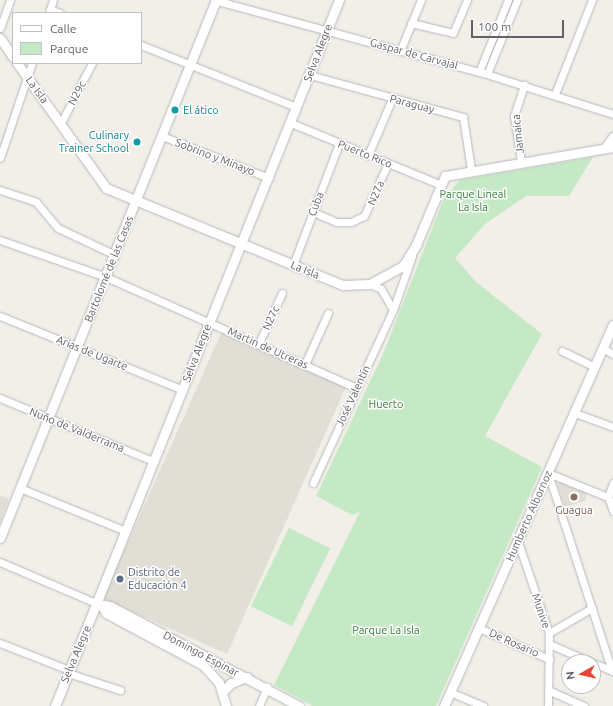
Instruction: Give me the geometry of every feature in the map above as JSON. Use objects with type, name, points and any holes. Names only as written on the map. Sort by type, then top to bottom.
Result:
[{"type":"street","points":[[0,28],[10,0]]},
{"type":"street","points":[[50,11],[53,0]]},
{"type":"street","name":"Gaspar de Carvajal","points":[[215,0],[327,29],[400,51],[487,74],[555,94],[613,114]]},
{"type":"street","name":"Bartolomé de las Casas","points":[[0,538],[192,64],[215,0]]},
{"type":"street","name":"Selva Alegre","points":[[55,706],[68,672],[100,605],[153,461],[183,390],[209,321],[269,178],[339,0]]},
{"type":"street","points":[[400,51],[421,0]]},
{"type":"street","points":[[411,23],[453,33],[467,0]]},
{"type":"street","points":[[479,72],[508,0]]},
{"type":"street","points":[[487,74],[517,0]]},
{"type":"street","points":[[555,94],[592,0]]},
{"type":"street","points":[[0,38],[12,56]]},
{"type":"street","points":[[142,45],[192,64],[296,107]]},
{"type":"street","name":"La Isla","points":[[18,64],[61,123],[104,186],[135,203],[242,243],[343,285],[370,284],[404,266],[416,245],[439,184]]},
{"type":"street","points":[[0,158],[32,64]]},
{"type":"street","name":"N29c","points":[[61,123],[91,64]]},
{"type":"street","name":"Paraguay","points":[[310,75],[392,99],[465,118],[471,169]]},
{"type":"street","name":"Jamaica","points":[[521,161],[514,116],[524,85]]},
{"type":"street","points":[[368,155],[392,99]]},
{"type":"street","name":"Puerto Rico","points":[[290,123],[439,184]]},
{"type":"street","name":"Sobrino y Minayo","points":[[162,136],[269,178]]},
{"type":"street","points":[[439,184],[449,174],[471,169],[609,148],[613,137]]},
{"type":"street","name":"Cuba","points":[[293,265],[339,143]]},
{"type":"street","name":"N27a","points":[[313,212],[337,222],[351,222],[364,216],[388,163]]},
{"type":"street","points":[[0,190],[36,202],[58,228],[114,255]]},
{"type":"street","name":"Martin de Utreras","points":[[0,240],[106,277],[259,343],[357,388]]},
{"type":"street","name":"José Valentín","points":[[313,483],[393,310],[416,245]]},
{"type":"street","points":[[370,284],[381,289],[393,310]]},
{"type":"street","name":"N27c","points":[[259,343],[282,293]]},
{"type":"street","points":[[305,364],[328,313]]},
{"type":"street","name":"Arias de Ugarte","points":[[0,316],[183,390]]},
{"type":"street","name":"Humberto Albornoz","points":[[444,706],[613,325]]},
{"type":"street","points":[[603,348],[613,354]]},
{"type":"street","points":[[562,351],[595,368]]},
{"type":"street","name":"Nuño de Valderrama","points":[[0,398],[153,461]]},
{"type":"street","points":[[575,413],[613,427]]},
{"type":"street","points":[[548,473],[608,496]]},
{"type":"street","points":[[548,473],[613,671]]},
{"type":"street","points":[[613,483],[608,496],[613,511]]},
{"type":"street","points":[[20,488],[126,531]]},
{"type":"street","name":"Munive","points":[[518,542],[549,633],[550,691],[548,706]]},
{"type":"street","name":"Domingo Espinar","points":[[0,562],[100,605],[110,606],[267,687],[299,706]]},
{"type":"street","name":"Domingo Espinar","points":[[100,605],[106,613],[203,665],[223,691],[226,706]]},
{"type":"street","points":[[549,633],[592,608]]},
{"type":"street","name":"De Rosario","points":[[479,628],[549,659]]},
{"type":"street","points":[[0,643],[68,672],[120,690]]},
{"type":"street","name":"De Rosario","points":[[549,644],[573,654]]},
{"type":"street","name":"De Rosario","points":[[601,666],[613,671]]},
{"type":"street","points":[[223,691],[231,682],[247,677]]},
{"type":"street","points":[[259,706],[267,687]]},
{"type":"street","points":[[550,691],[584,706]]},
{"type":"street","points":[[450,692],[483,706]]},
{"type":"shaded area","points":[[222,331],[346,386],[227,654],[103,599]]},
{"type":"shaded area","name":"Guagua","points":[[560,482],[587,493],[585,501],[565,507],[558,486]]},
{"type":"shaded area","points":[[0,495],[9,499],[0,522]]},
{"type":"green space","name":"Parque La Isla","points":[[593,157],[569,196],[526,196],[485,224],[455,258],[476,282],[542,334],[485,436],[542,467],[436,706],[313,706],[274,685],[360,512],[352,515],[316,496],[383,354],[444,198],[460,180]]},
{"type":"green space","points":[[289,528],[330,548],[292,626],[251,606]]},
{"type":"place","name":"El ático","points":[[175,110]]},
{"type":"place","name":"Culinary Trainer School","points":[[137,142]]},
{"type":"place","name":"Guagua","points":[[574,497]]},
{"type":"place","name":"Distrito de Educación 4","points":[[120,579]]},
{"type":"park label","name":"Parque Lineal La Isla","points":[[473,201]]},
{"type":"park label","name":"Huerto","points":[[386,404]]}]
